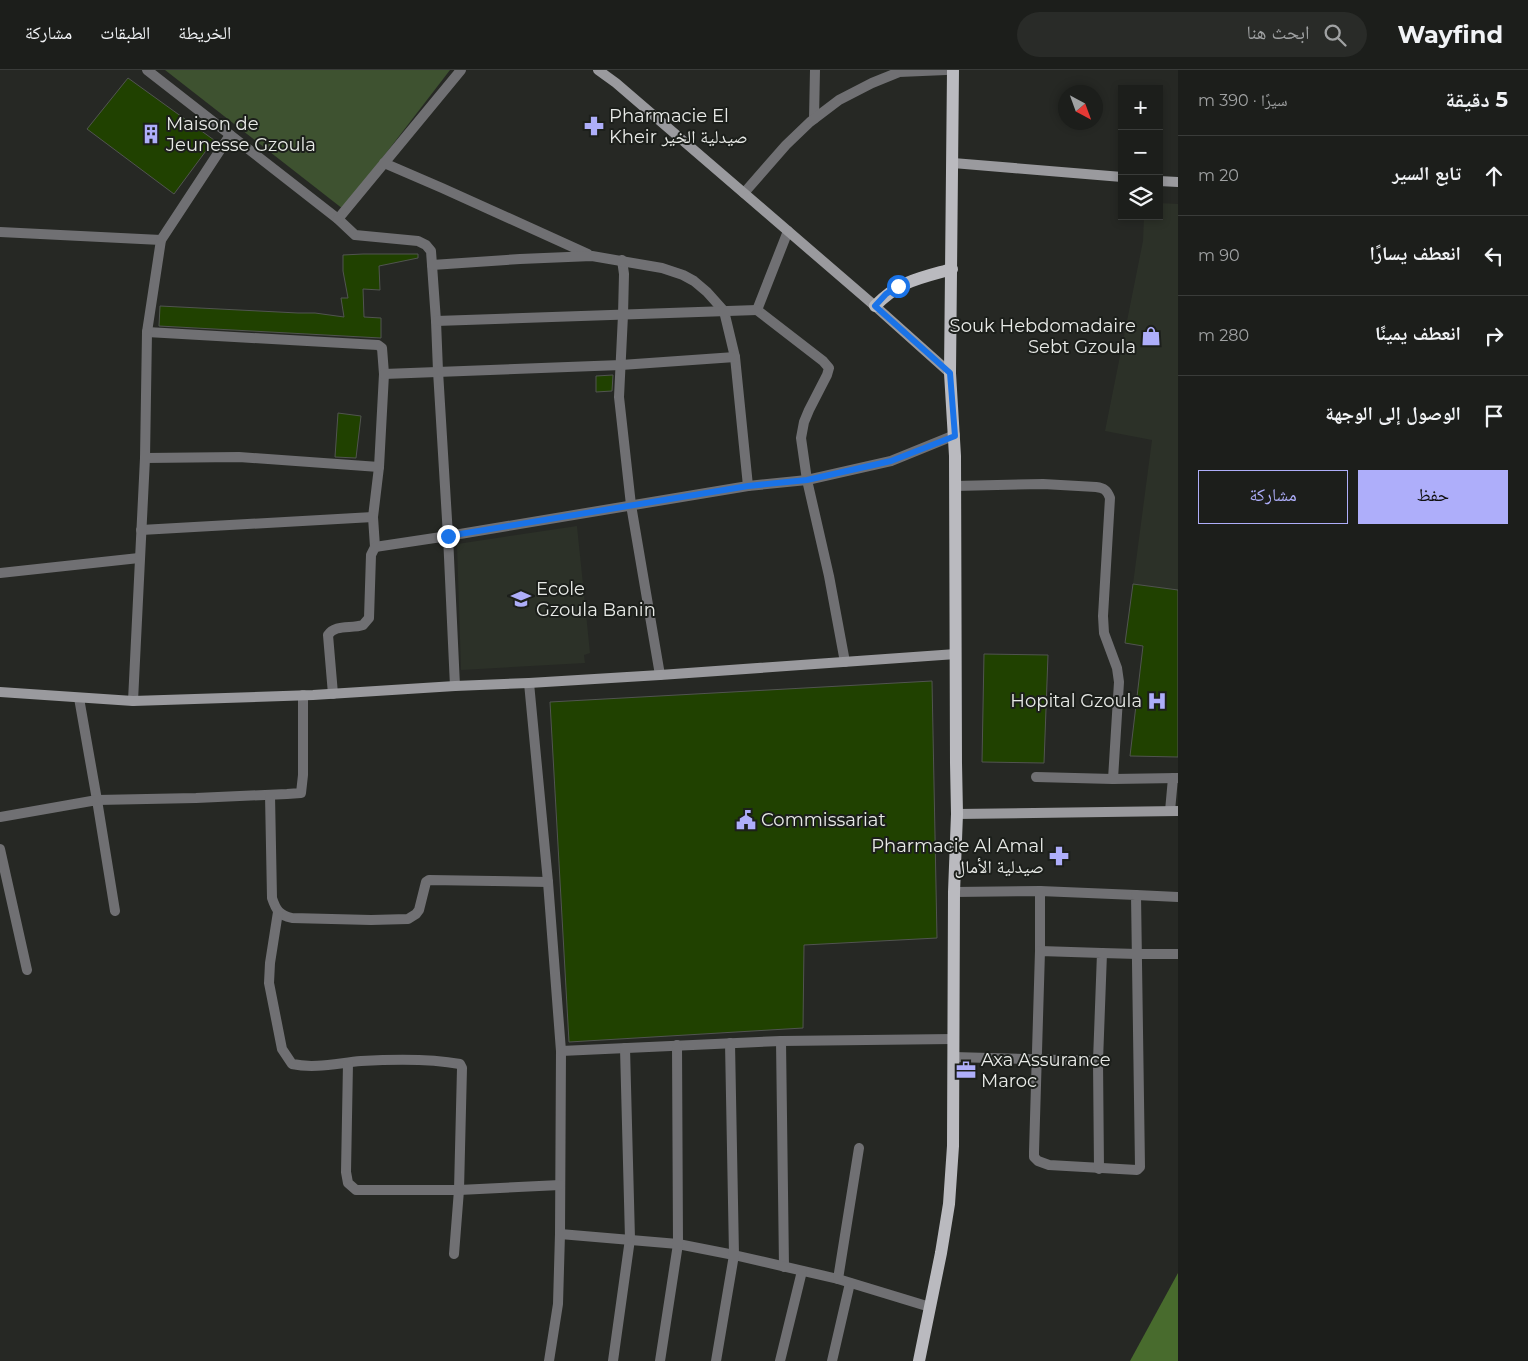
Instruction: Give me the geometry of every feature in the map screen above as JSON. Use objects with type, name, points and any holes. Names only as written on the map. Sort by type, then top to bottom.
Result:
[{"type":"main road","points":[[919,1361],[942,1253],[950,1204],[953,1146],[954,892],[958,814],[955,436],[950,373],[954,163],[953,70]]},
{"type":"main road","points":[[875,306],[886,294],[898,286],[952,269]]},
{"type":"street","points":[[147,70],[355,234],[418,241],[426,245],[431,251],[448,536],[454,686]]},
{"type":"street","points":[[338,219],[461,70]]},
{"type":"street","points":[[598,70],[616,83],[788,230],[950,373]]},
{"type":"street","points":[[814,119],[815,70]]},
{"type":"street","points":[[744,193],[786,145],[814,119],[839,100],[885,74],[905,71],[946,70]]},
{"type":"street","points":[[133,701],[145,458],[147,332],[161,240],[230,135]]},
{"type":"street","points":[[384,163],[592,256]]},
{"type":"street","points":[[954,163],[1118,177]]},
{"type":"street","points":[[1163,180],[1178,182]]},
{"type":"street","points":[[757,310],[788,230]]},
{"type":"street","points":[[0,232],[161,240]]},
{"type":"street","points":[[432,265],[592,256],[662,268],[683,275],[700,286],[724,311],[735,357],[748,486]]},
{"type":"street","points":[[622,260],[624,315],[619,397],[631,505],[660,675]]},
{"type":"street","points":[[436,321],[757,310],[823,361],[829,368],[804,422],[801,438],[807,480],[830,576],[845,662]]},
{"type":"street","points":[[147,332],[378,345],[383,349],[384,374],[379,468],[373,517],[375,547],[371,556],[369,618],[368,621],[359,626],[333,629],[328,635],[333,694]]},
{"type":"street","points":[[384,374],[620,365],[735,357]]},
{"type":"street","points":[[375,547],[748,486],[807,480],[891,461],[955,436]]},
{"type":"street","points":[[145,458],[239,458],[379,468]]},
{"type":"street","points":[[955,486],[1043,484],[1096,487],[1104,488],[1108,492],[1110,498],[1103,616],[1104,633],[1117,668],[1119,682],[1113,779]]},
{"type":"street","points":[[141,530],[373,517]]},
{"type":"street","points":[[0,573],[139,558]]},
{"type":"street","points":[[0,692],[133,701],[333,694],[660,675],[956,654]]},
{"type":"street","points":[[529,683],[548,882],[561,1051],[558,1304],[549,1361]]},
{"type":"street","points":[[0,817],[97,800],[298,794],[302,791],[303,775],[303,695]]},
{"type":"street","points":[[79,698],[115,911]]},
{"type":"street","points":[[958,814],[1174,811],[1176,778],[1036,777]]},
{"type":"street","points":[[270,795],[272,898],[278,912],[285,917],[371,920],[408,919],[419,910],[426,882],[429,880],[548,882]]},
{"type":"street","points":[[0,849],[27,970]]},
{"type":"street","points":[[1040,891],[1034,1157],[1038,1161],[1049,1165],[1099,1169],[1137,1170],[1140,1166],[1136,895]]},
{"type":"street","points":[[954,892],[1040,891],[1178,897]]},
{"type":"street","points":[[278,912],[270,963],[269,983],[282,1049],[292,1064],[306,1067],[348,1063],[438,1060],[460,1064],[462,1068],[459,1190],[454,1254]]},
{"type":"street","points":[[1040,951],[1178,954]]},
{"type":"street","points":[[1099,1169],[1098,1060],[1102,953]]},
{"type":"street","points":[[561,1051],[781,1041],[954,1039]]},
{"type":"street","points":[[781,1041],[784,1266]]},
{"type":"street","points":[[716,1361],[734,1255],[730,1043]]},
{"type":"street","points":[[660,1361],[678,1244],[677,1046]]},
{"type":"street","points":[[613,1361],[630,1239],[625,1048]]},
{"type":"street","points":[[953,1057],[1098,1060]]},
{"type":"street","points":[[348,1063],[346,1172],[348,1183],[356,1190],[459,1190],[560,1185]]},
{"type":"street","points":[[838,1279],[859,1148]]},
{"type":"street","points":[[560,1234],[678,1244],[734,1255],[838,1279],[930,1307]]},
{"type":"street","points":[[780,1361],[802,1271]]},
{"type":"street","points":[[832,1361],[850,1283]]},
{"type":"shaded area","name":"Souk Hebdomadaire Sebt Gzoula","points":[[1163,203],[1178,204],[1178,590],[1133,584],[1152,440],[1105,431],[1143,241],[1144,220],[1163,220]]},
{"type":"shaded area","name":"Ecole Gzoula Banin","points":[[577,526],[590,653],[584,655],[585,663],[461,670],[457,544]]},
{"type":"green space","points":[[165,70],[450,70],[343,209]]},
{"type":"green space","points":[[1178,1273],[1178,1361],[1130,1361]]},
{"type":"building","name":"Maison de Jeunesse Gzoula","points":[[128,78],[214,140],[174,194],[87,129]]},
{"type":"building","points":[[418,254],[418,258],[379,266],[380,290],[363,289],[364,317],[381,318],[381,338],[159,326],[160,306],[315,313],[344,317],[341,298],[348,298],[343,271],[343,255]]},
{"type":"building","points":[[613,375],[612,391],[596,392],[596,376]]},
{"type":"building","points":[[338,413],[361,416],[356,458],[335,457]]},
{"type":"building","name":"Hopital Gzoula","points":[[1133,584],[1178,590],[1178,757],[1130,756],[1143,646],[1125,643]]},
{"type":"building","points":[[984,654],[1048,655],[1044,763],[982,762]]},
{"type":"building","name":"Commissariat","points":[[932,681],[937,938],[804,945],[803,1028],[569,1042],[550,702]]},
{"type":"place","name":"Pharmacie El Kheir صيدلية الخير","points":[[594,126]]},
{"type":"place","name":"Maison de Jeunesse Gzoula","points":[[151,134]]},
{"type":"place","name":"Souk Hebdomadaire Sebt Gzoula","points":[[1151,336]]},
{"type":"place","name":"Ecole Gzoula Banin","points":[[521,599]]},
{"type":"place","name":"Hopital Gzoula","points":[[1157,701]]},
{"type":"place","name":"Commissariat","points":[[746,820]]},
{"type":"place","name":"Pharmacie Al Amal صيدلية الأمال","points":[[1059,856]]},
{"type":"place","name":"Axa Assurance Maroc","points":[[966,1070]]},
{"type":"route","points":[[448,536],[748,486],[807,480],[891,461],[955,436],[950,373],[875,306],[886,294],[898,286]]}]
